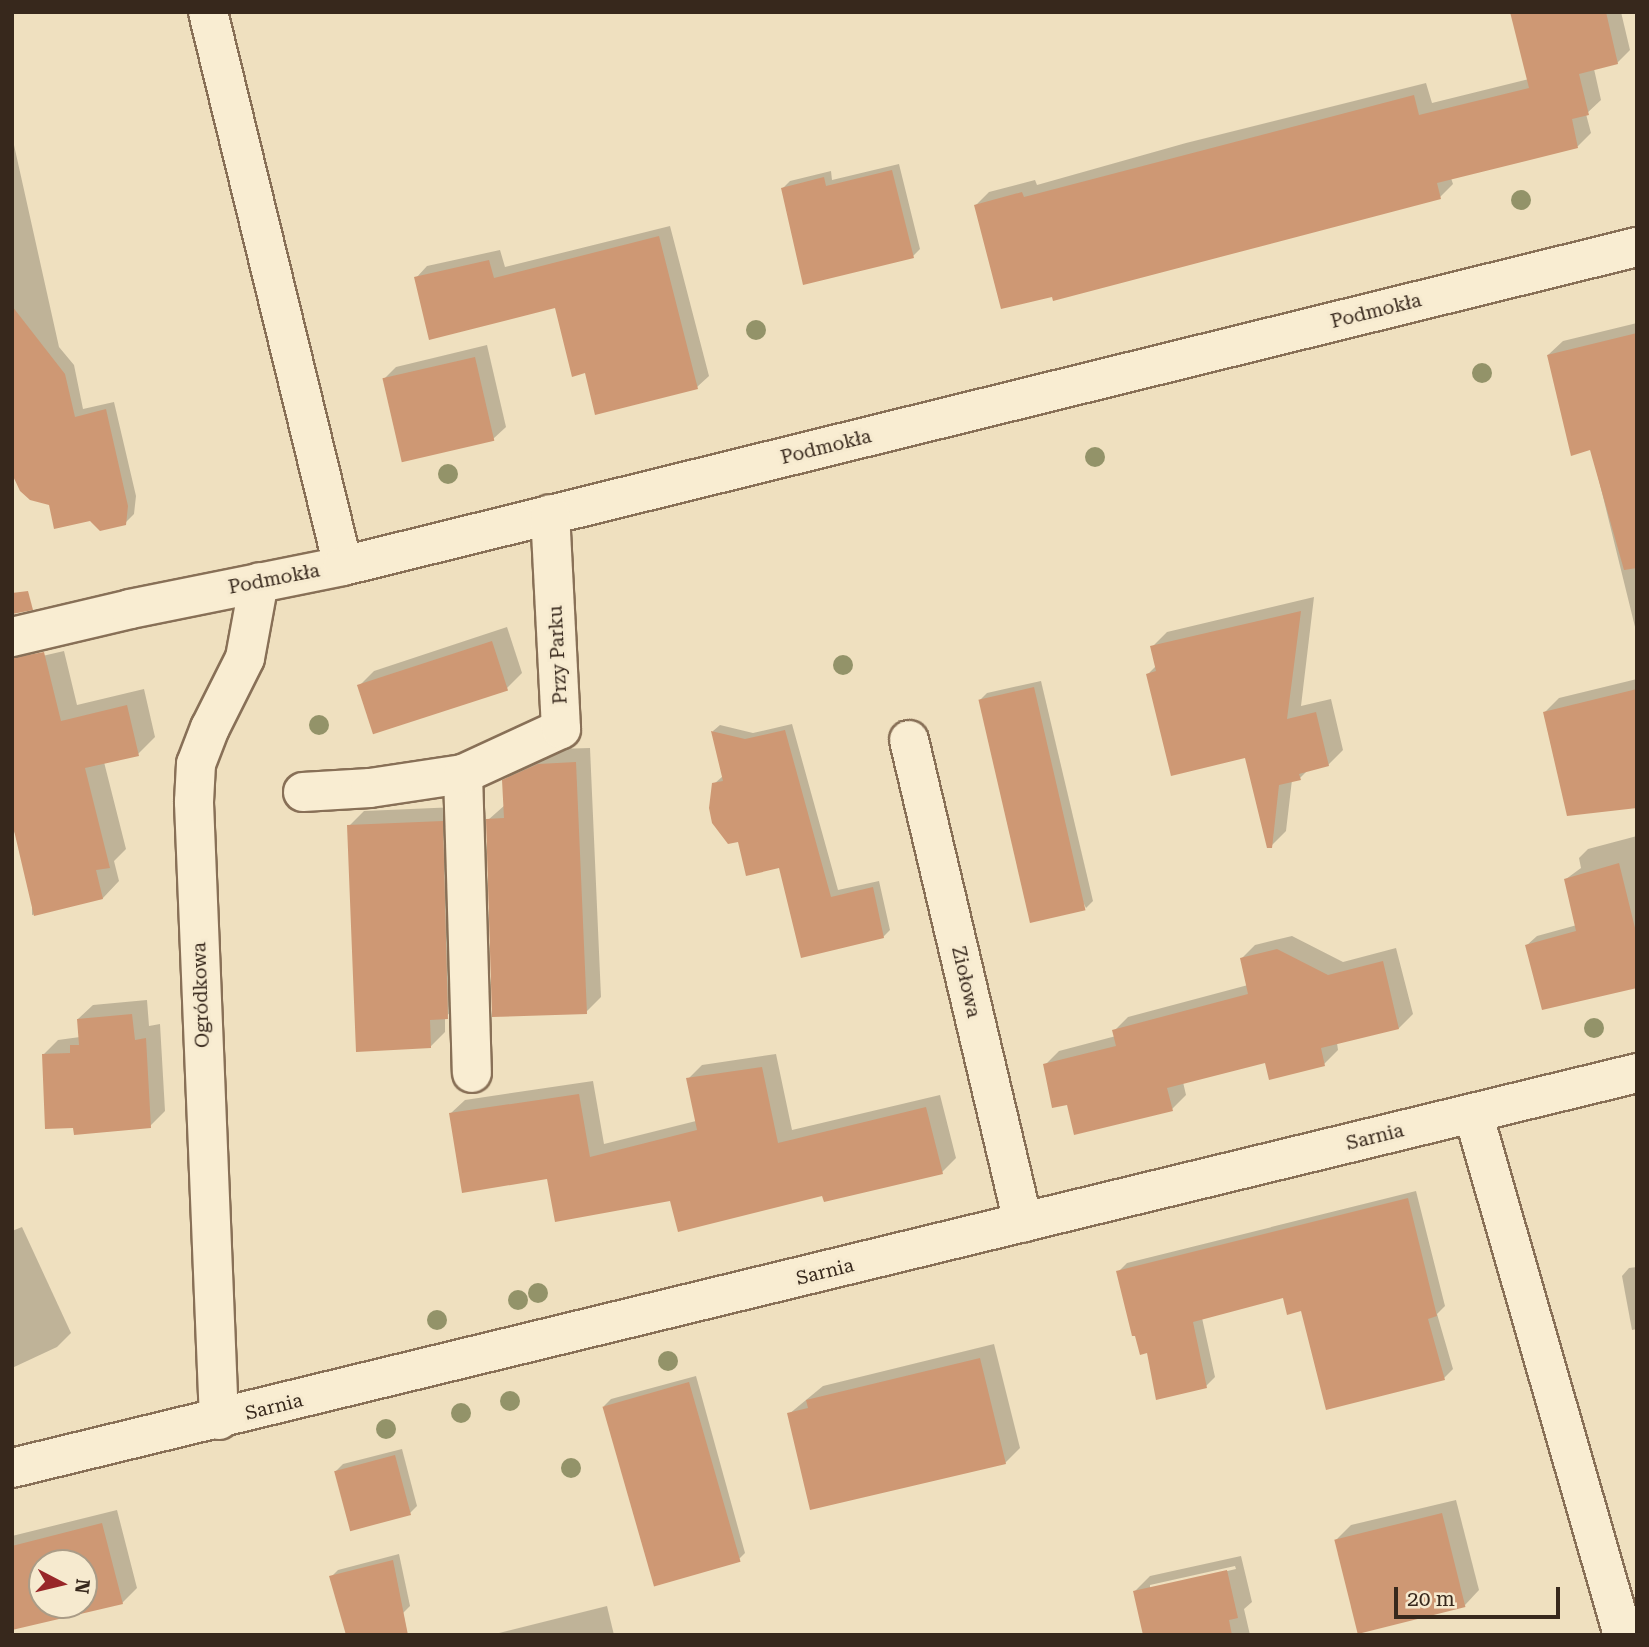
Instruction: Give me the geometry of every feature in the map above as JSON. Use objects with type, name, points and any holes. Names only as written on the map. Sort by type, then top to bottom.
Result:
[{"type":"street","points":[[208,12],[343,566]]},
{"type":"street","name":"Podmokła","points":[[12,637],[343,566],[1637,247]]},
{"type":"street","name":"Przy Parku","points":[[303,792],[370,788],[463,774],[561,729],[550,514]]},
{"type":"street","name":"Ogródkowa","points":[[219,1420],[194,802],[196,764],[245,658],[259,582]]},
{"type":"street","name":"Ziołowa","points":[[909,740],[1023,1223]]},
{"type":"street","points":[[463,774],[472,1073]]},
{"type":"street","name":"Sarnia","points":[[12,1468],[219,1420],[1637,1073]]},
{"type":"street","points":[[1473,1113],[1623,1635]]},
{"type":"building","points":[[1510,12],[1606,12],[1618,64],[1579,74],[1589,115],[1572,119],[1578,148],[1437,183],[1441,199],[1053,301],[1052,297],[1001,309],[974,205],[1022,192],[1024,197],[1414,95],[1419,115],[1529,88]]},
{"type":"building","points":[[892,170],[914,258],[803,285],[781,188],[824,177],[826,186]]},
{"type":"building","points":[[659,236],[698,389],[595,415],[585,373],[572,377],[555,308],[429,340],[414,277],[489,260],[494,278]]},
{"type":"building","points":[[12,306],[65,374],[75,417],[106,409],[128,506],[126,525],[100,531],[90,521],[54,529],[49,505],[30,500],[20,491],[12,474]]},
{"type":"building","points":[[1637,333],[1637,568],[1624,570],[1590,450],[1571,456],[1547,355]]},
{"type":"building","points":[[475,357],[494,441],[402,462],[382,378]]},
{"type":"building","points":[[28,591],[33,610],[12,614],[12,593]]},
{"type":"building","points":[[1301,611],[1287,719],[1316,712],[1329,766],[1299,774],[1301,780],[1279,785],[1272,848],[1267,848],[1245,758],[1171,776],[1146,674],[1156,671],[1150,646]]},
{"type":"building","points":[[492,641],[508,690],[373,734],[357,685]]},
{"type":"building","points":[[44,652],[61,721],[127,705],[139,756],[85,768],[110,868],[96,870],[103,899],[34,916],[12,822],[12,658]]},
{"type":"building","points":[[1034,687],[1086,910],[1030,923],[978,700]]},
{"type":"building","points":[[1637,689],[1637,808],[1567,816],[1543,712]]},
{"type":"building","points":[[785,730],[831,897],[873,887],[884,938],[801,958],[779,868],[746,876],[738,842],[728,844],[712,823],[709,808],[712,783],[723,781],[711,731],[745,739]]},
{"type":"building","points":[[576,762],[587,1014],[492,1017],[486,819],[504,818],[502,780],[538,764]]},
{"type":"building","points":[[443,821],[448,1019],[430,1020],[431,1048],[356,1052],[347,825]]},
{"type":"building","points":[[1619,863],[1637,936],[1637,988],[1542,1010],[1525,945],[1576,931],[1564,879]]},
{"type":"building","points":[[1277,949],[1328,975],[1383,961],[1399,1029],[1321,1048],[1325,1066],[1269,1080],[1265,1063],[1167,1088],[1173,1111],[1074,1135],[1067,1105],[1052,1108],[1043,1064],[1116,1046],[1112,1030],[1248,994],[1240,958]]},
{"type":"building","points":[[132,1014],[135,1040],[146,1038],[151,1128],[74,1135],[73,1128],[45,1129],[42,1054],[70,1053],[70,1045],[79,1045],[77,1019]]},
{"type":"building","points":[[762,1067],[778,1143],[926,1107],[943,1174],[824,1202],[822,1196],[678,1232],[670,1201],[555,1222],[547,1179],[462,1193],[449,1113],[579,1094],[590,1157],[697,1130],[686,1078]]},
{"type":"building","points":[[1408,1198],[1437,1316],[1428,1319],[1445,1380],[1326,1410],[1301,1311],[1287,1315],[1283,1298],[1193,1322],[1207,1388],[1156,1400],[1147,1353],[1140,1355],[1135,1336],[1132,1336],[1116,1271]]},
{"type":"building","points":[[980,1358],[1006,1464],[810,1510],[787,1413],[808,1408],[806,1400]]},
{"type":"building","points":[[689,1382],[741,1562],[654,1587],[602,1407]]},
{"type":"building","points":[[395,1455],[411,1515],[350,1531],[334,1471]]},
{"type":"building","points":[[1442,1513],[1465,1607],[1358,1634],[1334,1540]]},
{"type":"building","points":[[102,1523],[123,1604],[98,1610],[98,1549],[28,1549],[28,1619],[59,1619],[12,1630],[12,1546]]},
{"type":"building","points":[[393,1560],[408,1635],[346,1635],[329,1576]]},
{"type":"building","points":[[1227,1570],[1238,1618],[1229,1620],[1232,1635],[1143,1635],[1133,1591]]}]
